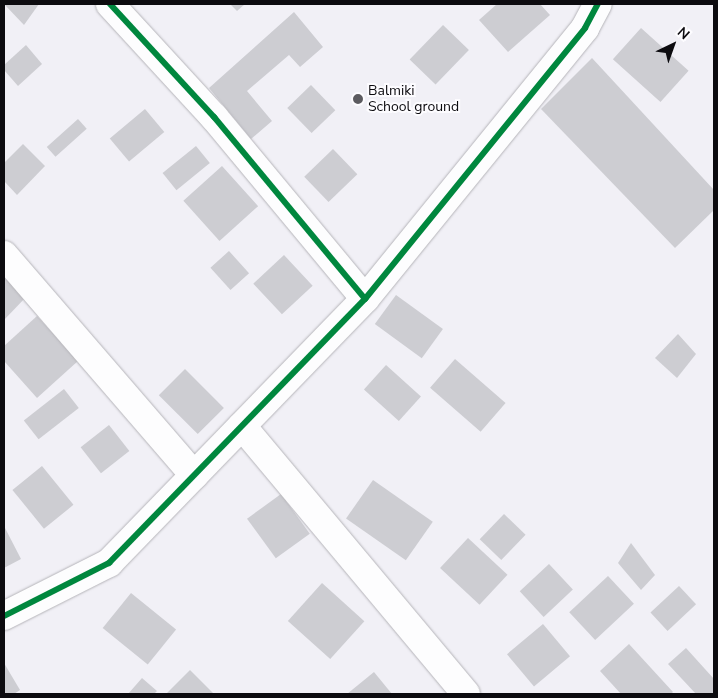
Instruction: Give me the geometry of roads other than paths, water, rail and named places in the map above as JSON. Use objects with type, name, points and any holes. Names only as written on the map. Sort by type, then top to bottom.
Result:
[{"type":"street","points":[[110,4],[214,117],[365,299]]},
{"type":"street","points":[[4,616],[109,563],[242,426],[365,299],[585,28],[598,4]]},
{"type":"street","points":[[4,255],[194,475]]},
{"type":"street","points":[[242,426],[466,694]]},
{"type":"place","name":"Balmiki School ground","points":[[358,99]]}]
